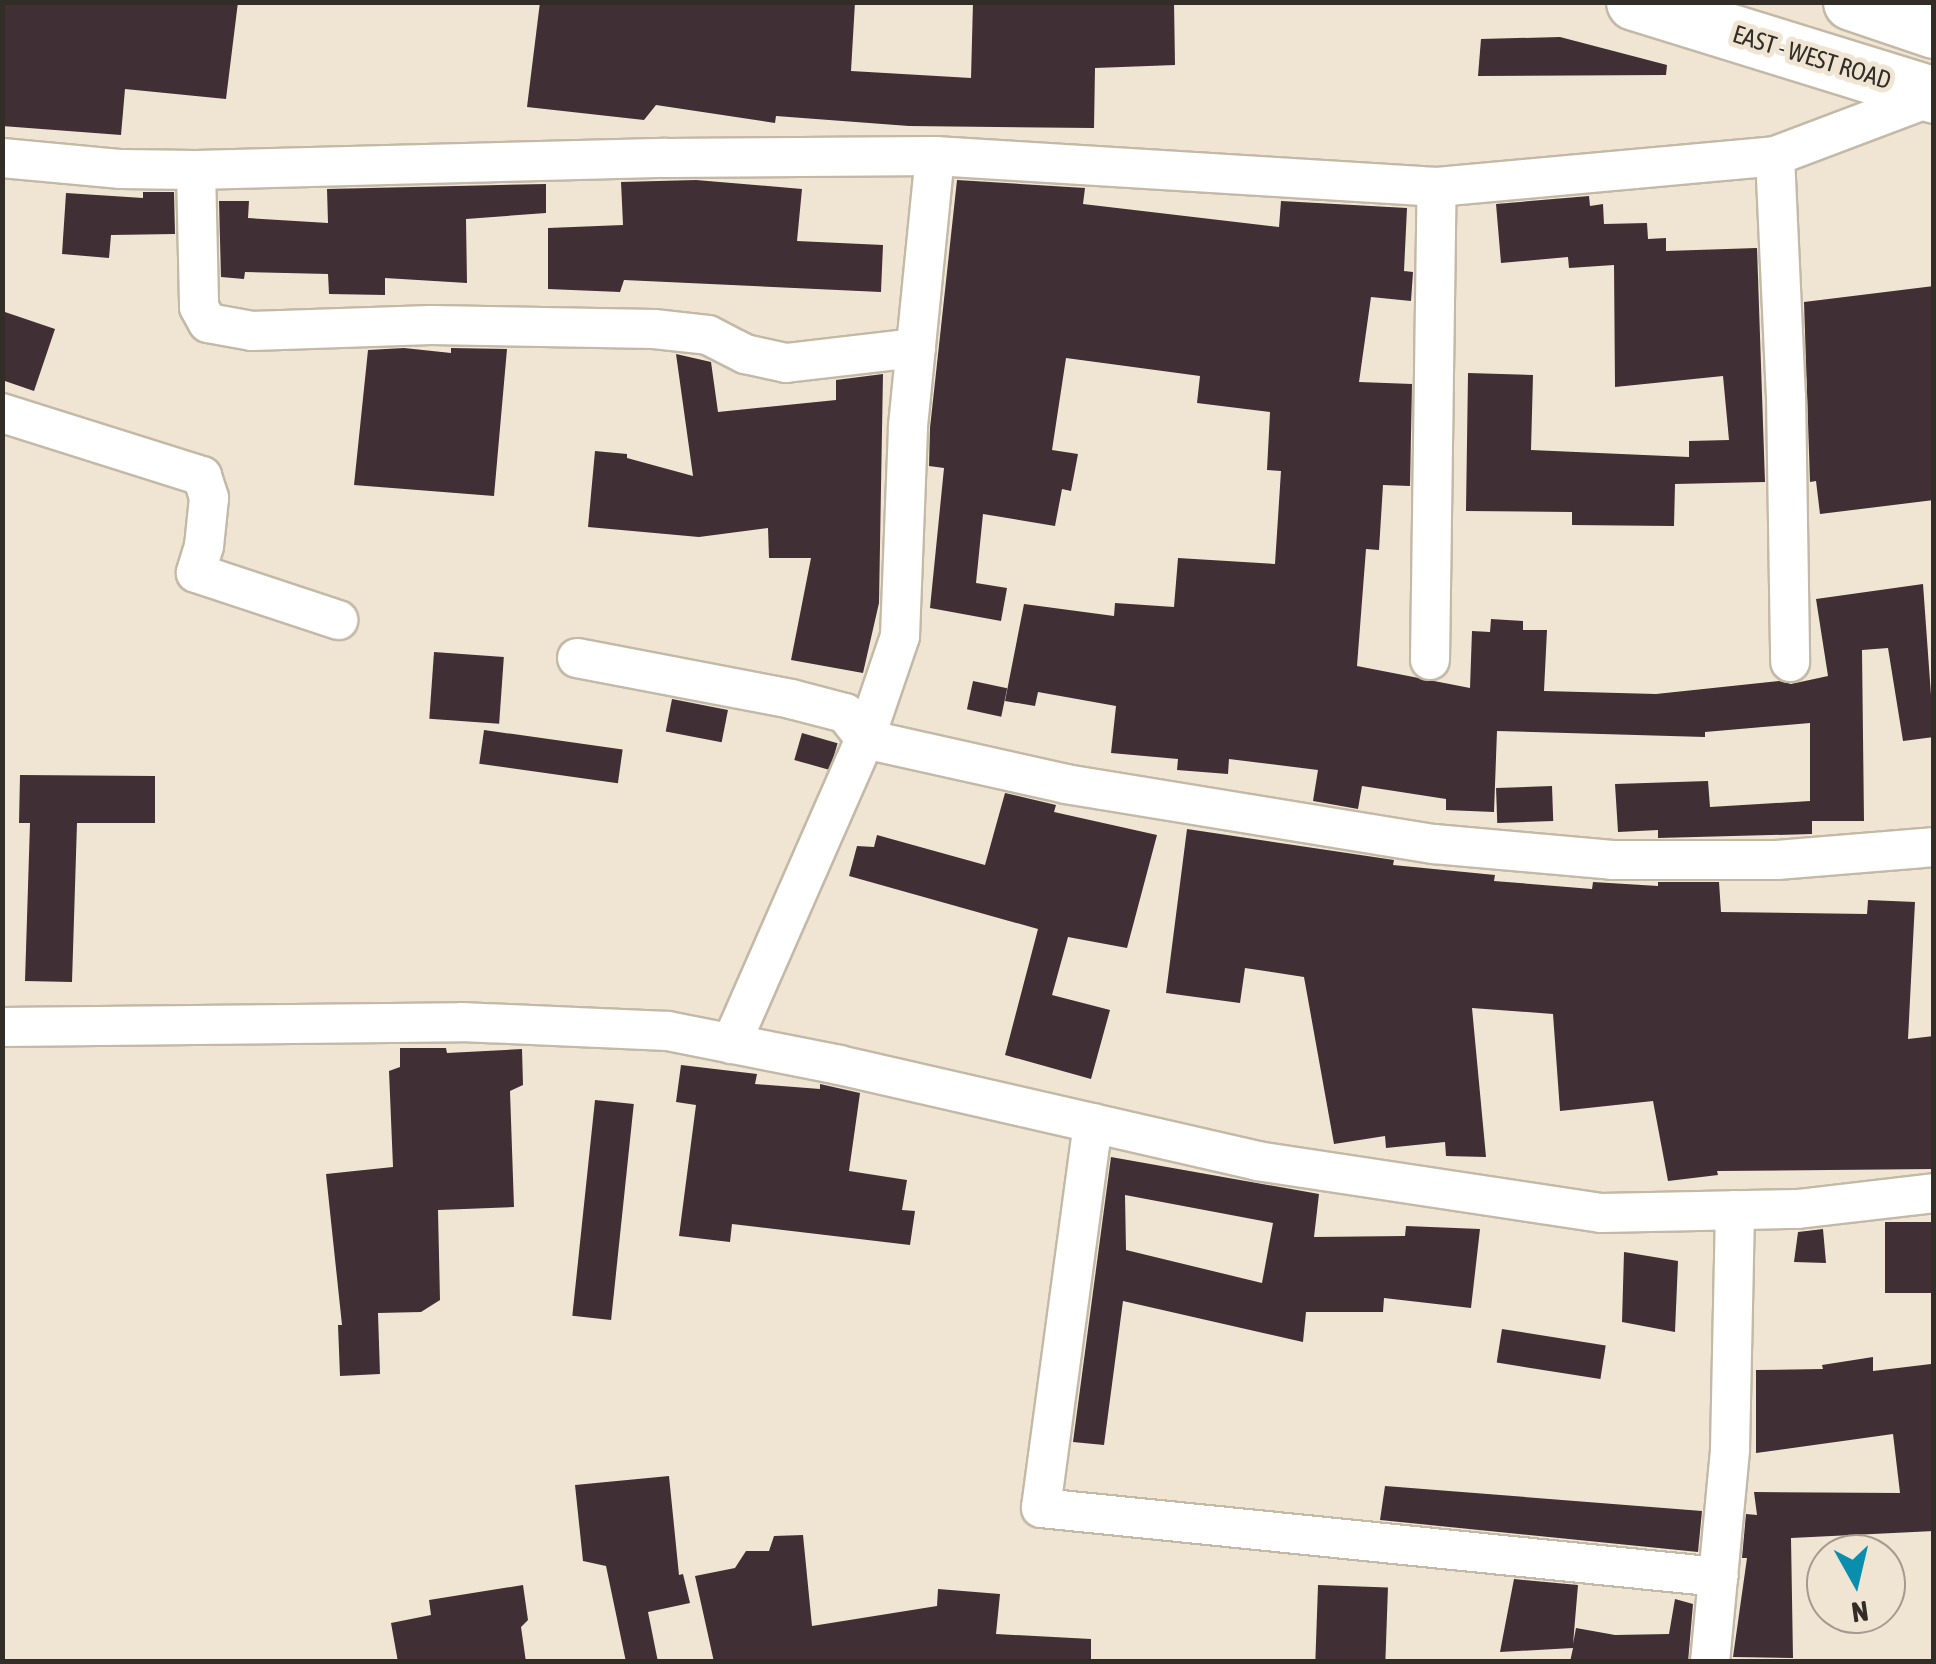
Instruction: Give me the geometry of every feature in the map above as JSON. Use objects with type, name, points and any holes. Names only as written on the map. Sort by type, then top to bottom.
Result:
[{"type":"main road","name":"EAST - WEST ROAD","points":[[1634,2],[1934,95]]},
{"type":"main road","points":[[1851,2],[1934,30]]},
{"type":"street","points":[[2,158],[121,169],[196,170],[587,159],[935,156],[1437,187],[1775,156],[1934,95]]},
{"type":"street","points":[[731,1044],[865,739],[900,636],[908,426],[935,156]]},
{"type":"street","points":[[1775,156],[1786,396],[1790,662]]},
{"type":"street","points":[[196,170],[199,307],[208,322],[252,330],[432,325],[654,329],[708,335],[744,354],[786,363],[916,348]]},
{"type":"street","points":[[1430,660],[1437,187]]},
{"type":"street","points":[[2,413],[202,476],[209,498],[204,546],[196,573],[338,620]]},
{"type":"street","points":[[577,658],[845,713],[865,739],[1066,784],[1434,844],[1612,860],[1777,860],[1934,848]]},
{"type":"street","points":[[2,1027],[462,1022],[668,1031],[1257,1161],[1601,1213],[1798,1209],[1934,1192]]},
{"type":"street","points":[[1092,1124],[1042,1508],[1718,1578]]},
{"type":"street","points":[[1710,1662],[1730,1448],[1735,1210]]},
{"type":"building","points":[[2,2],[238,2],[226,99],[125,89],[121,135],[2,126]]},
{"type":"building","points":[[540,2],[855,2],[851,71],[971,78],[973,2],[1174,2],[1175,65],[1095,68],[1094,128],[909,126],[776,116],[775,123],[656,105],[644,120],[527,107]]},
{"type":"building","points":[[1560,37],[1667,65],[1666,75],[1478,76],[1481,39]]},
{"type":"building","points":[[696,180],[802,189],[797,241],[883,245],[881,292],[624,280],[620,292],[548,289],[548,228],[623,225],[621,182]]},
{"type":"building","points":[[957,180],[1085,188],[1083,204],[1279,227],[1281,201],[1407,208],[1404,271],[1413,272],[1411,301],[1371,297],[1359,382],[1412,384],[1410,486],[1383,485],[1379,550],[1366,549],[1357,666],[1470,688],[1472,631],[1490,632],[1491,619],[1523,621],[1523,630],[1547,630],[1544,691],[1656,694],[1779,681],[1791,684],[1828,676],[1816,599],[1923,584],[1934,737],[1903,741],[1888,648],[1862,650],[1864,821],[1812,821],[1812,834],[1658,838],[1658,830],[1618,832],[1615,784],[1708,781],[1710,807],[1810,801],[1810,723],[1705,732],[1705,737],[1497,731],[1494,812],[1446,810],[1446,799],[1362,786],[1358,809],[1313,801],[1318,770],[1229,759],[1228,774],[1177,770],[1178,759],[1111,753],[1116,706],[1038,692],[1035,706],[1005,701],[1024,604],[1114,616],[1115,603],[1174,607],[1178,558],[1275,564],[1281,471],[1267,470],[1270,412],[1197,403],[1200,376],[1066,358],[1052,450],[1078,454],[1071,491],[1062,489],[1055,526],[983,514],[976,583],[1007,588],[1001,621],[930,608],[944,468],[929,466],[930,428]]},
{"type":"building","points":[[546,184],[546,213],[466,219],[467,283],[385,278],[385,295],[329,294],[328,274],[245,272],[244,279],[221,277],[219,201],[249,201],[248,218],[328,223],[327,189]]},
{"type":"building","points":[[143,192],[174,192],[175,234],[111,235],[109,258],[62,254],[66,193],[143,198]]},
{"type":"building","points":[[1589,196],[1590,206],[1603,204],[1604,224],[1647,223],[1648,239],[1666,238],[1666,251],[1757,248],[1765,482],[1675,484],[1674,526],[1572,525],[1572,512],[1466,511],[1468,373],[1533,375],[1531,450],[1689,457],[1689,441],[1729,440],[1723,376],[1615,387],[1614,265],[1569,268],[1568,257],[1501,263],[1496,204]]},
{"type":"building","points":[[1934,286],[1934,500],[1820,514],[1816,481],[1810,482],[1804,302]]},
{"type":"building","points":[[2,311],[55,329],[34,391],[2,380]]},
{"type":"building","points":[[404,348],[451,353],[451,348],[507,349],[494,496],[354,485],[368,350]]},
{"type":"building","points":[[676,354],[711,362],[718,412],[836,400],[836,380],[883,374],[879,603],[863,673],[791,660],[811,558],[769,558],[768,528],[699,537],[588,527],[595,451],[627,454],[627,458],[693,476]]},
{"type":"building","points":[[434,652],[504,657],[499,724],[429,719]]},
{"type":"building","points":[[973,681],[1007,688],[1001,717],[967,709]]},
{"type":"building","points":[[672,699],[728,710],[722,742],[666,731]]},
{"type":"building","points":[[484,730],[623,749],[618,783],[479,764]]},
{"type":"building","points":[[802,733],[838,743],[830,770],[794,760]]},
{"type":"building","points":[[20,775],[155,776],[155,823],[77,823],[72,982],[25,981],[30,823],[19,823]]},
{"type":"building","points":[[1552,786],[1553,821],[1497,823],[1496,788]]},
{"type":"building","points":[[1005,793],[1056,805],[1054,812],[1157,835],[1127,948],[1068,937],[1052,995],[1110,1010],[1091,1079],[1005,1055],[1038,929],[849,876],[857,846],[874,847],[877,835],[985,865]]},
{"type":"building","points":[[1187,829],[1394,860],[1393,865],[1495,875],[1494,881],[1592,889],[1593,882],[1658,886],[1658,882],[1719,882],[1721,912],[1867,914],[1868,900],[1915,902],[1908,1039],[1934,1036],[1934,1169],[1717,1171],[1718,1175],[1668,1181],[1653,1101],[1560,1111],[1553,1014],[1472,1008],[1486,1157],[1446,1156],[1445,1142],[1386,1148],[1385,1136],[1334,1144],[1304,977],[1245,968],[1240,1003],[1166,993]]},
{"type":"building","points":[[400,1048],[446,1048],[447,1053],[522,1049],[523,1085],[510,1091],[514,1207],[438,1210],[440,1300],[421,1312],[378,1313],[380,1374],[340,1376],[338,1325],[342,1325],[326,1174],[393,1167],[389,1071],[400,1067]]},
{"type":"building","points":[[681,1065],[757,1074],[755,1084],[820,1089],[820,1084],[860,1093],[849,1171],[907,1180],[902,1210],[915,1211],[910,1245],[732,1224],[730,1242],[679,1236],[696,1105],[676,1102]]},
{"type":"building","points":[[595,1100],[634,1104],[611,1320],[572,1316]]},
{"type":"building","points":[[1111,1157],[1319,1194],[1314,1237],[1405,1236],[1406,1226],[1480,1229],[1471,1308],[1384,1298],[1383,1312],[1306,1312],[1303,1342],[1123,1301],[1104,1445],[1073,1442]],"holes":[[[1125,1195],[1273,1223],[1262,1283],[1126,1250]]]},
{"type":"building","points":[[1885,1222],[1934,1222],[1934,1293],[1885,1293]]},
{"type":"building","points":[[1823,1229],[1826,1263],[1794,1262],[1798,1232]]},
{"type":"building","points":[[1624,1252],[1678,1261],[1675,1332],[1622,1322]]},
{"type":"building","points":[[1502,1329],[1606,1345],[1600,1379],[1497,1363]]},
{"type":"building","points":[[1873,1357],[1873,1371],[1931,1364],[1934,1531],[1806,1534],[1806,1537],[1791,1538],[1793,1658],[1733,1657],[1747,1558],[1742,1558],[1746,1514],[1757,1515],[1754,1492],[1900,1493],[1893,1434],[1756,1453],[1756,1370],[1823,1369],[1822,1365]]},
{"type":"building","points":[[669,1476],[679,1575],[683,1574],[690,1603],[648,1612],[658,1662],[626,1662],[606,1566],[583,1561],[575,1485]]},
{"type":"building","points":[[1385,1486],[1702,1511],[1698,1552],[1380,1520]]},
{"type":"building","points":[[803,1535],[812,1626],[937,1606],[938,1589],[1000,1594],[996,1634],[1091,1639],[1091,1662],[714,1662],[695,1576],[735,1568],[746,1551],[769,1551],[774,1536]]},
{"type":"building","points":[[1514,1579],[1578,1585],[1573,1644],[1576,1628],[1615,1635],[1669,1634],[1675,1599],[1693,1604],[1688,1662],[1570,1662],[1573,1648],[1500,1652]]},
{"type":"building","points":[[523,1585],[528,1620],[521,1627],[526,1662],[398,1662],[391,1623],[431,1615],[429,1600]]},
{"type":"building","points":[[1318,1585],[1388,1587],[1385,1662],[1315,1662]]}]
